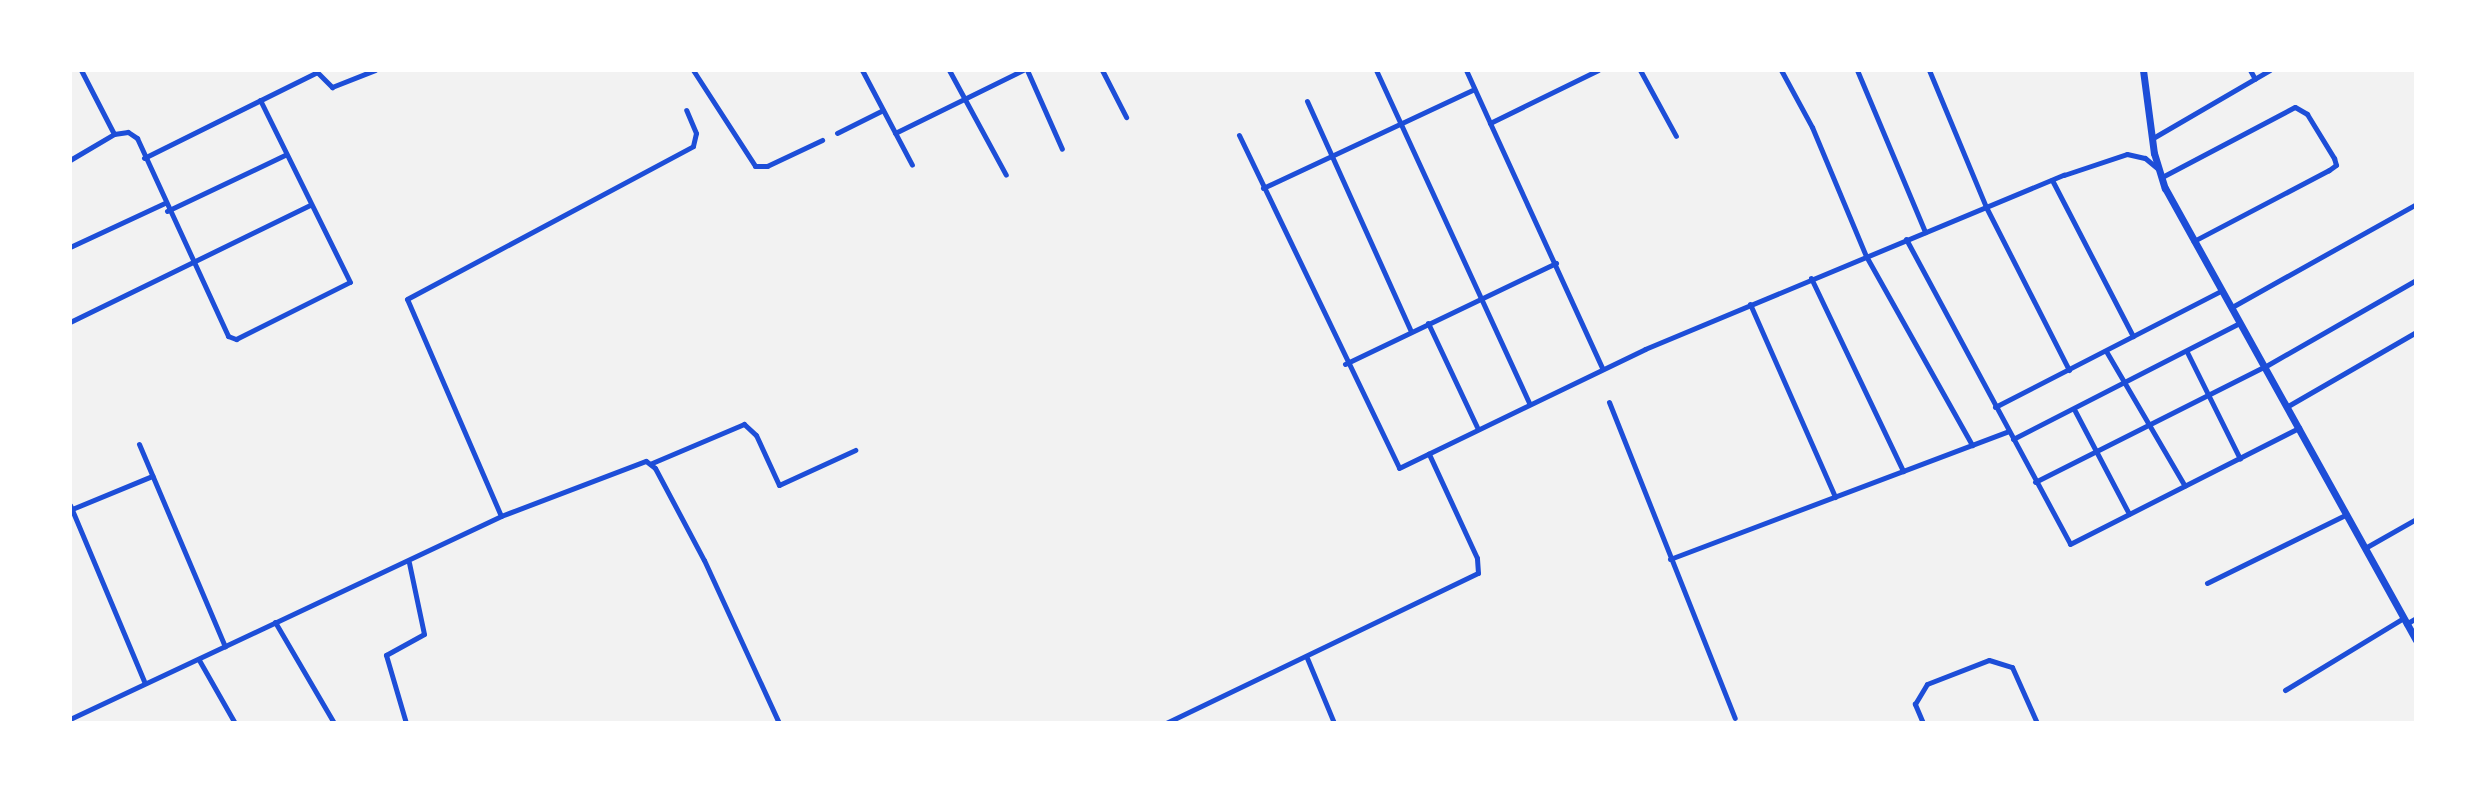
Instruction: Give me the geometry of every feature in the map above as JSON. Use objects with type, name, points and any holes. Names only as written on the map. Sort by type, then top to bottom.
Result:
[{"type":"street","points":[[81,70],[114,134]]},
{"type":"street","points":[[144,158],[316,71],[332,87],[375,70]]},
{"type":"street","points":[[693,70],[755,166],[767,166],[822,140]]},
{"type":"street","points":[[862,70],[912,165]]},
{"type":"street","points":[[949,70],[1006,175]]},
{"type":"street","points":[[895,133],[963,97],[1025,70],[1062,149]]},
{"type":"street","points":[[1102,70],[1126,117]]},
{"type":"street","points":[[1376,70],[1529,402]]},
{"type":"street","points":[[1466,70],[1602,368]]},
{"type":"street","points":[[1490,123],[1598,70]]},
{"type":"street","points":[[1640,70],[1676,136]]},
{"type":"street","points":[[1781,70],[1812,127],[1866,256],[1972,445]]},
{"type":"street","points":[[1857,70],[1925,232]]},
{"type":"street","points":[[1929,70],[1986,207],[2069,370]]},
{"type":"street","points":[[2143,70],[2160,174],[2193,241],[2301,427],[2363,549],[2416,640]]},
{"type":"street","points":[[2250,70],[2255,79]]},
{"type":"street","points":[[2153,138],[2270,70]]},
{"type":"street","points":[[1263,188],[1331,153],[1474,89]]},
{"type":"street","points":[[70,160],[114,134],[128,132],[137,138],[167,211],[233,340],[347,285],[350,278],[310,205],[260,100]]},
{"type":"street","points":[[1307,101],[1411,331]]},
{"type":"street","points":[[2160,174],[2295,107],[2307,114],[2334,158],[2331,169],[2193,241]]},
{"type":"street","points":[[501,516],[407,299],[688,150],[696,133],[686,110]]},
{"type":"street","points":[[837,133],[883,110]]},
{"type":"street","points":[[1239,135],[1345,364],[1395,464],[1403,467],[1477,427],[1602,368],[1811,278],[2052,180],[2122,154],[2142,156],[2160,174]]},
{"type":"street","points":[[167,211],[285,155]]},
{"type":"street","points":[[2052,180],[2133,336]]},
{"type":"street","points":[[70,247],[165,203]]},
{"type":"street","points":[[2231,308],[2416,204]]},
{"type":"street","points":[[70,322],[310,205]]},
{"type":"street","points":[[1906,239],[2070,544],[2301,427]]},
{"type":"street","points":[[1345,364],[1556,263]]},
{"type":"street","points":[[1811,278],[1903,471]]},
{"type":"street","points":[[2035,482],[2266,366],[2416,280]]},
{"type":"street","points":[[1995,407],[2221,291]]},
{"type":"street","points":[[1750,304],[1835,497]]},
{"type":"street","points":[[1428,323],[1477,427]]},
{"type":"street","points":[[2013,439],[2075,411],[2240,323]]},
{"type":"street","points":[[2288,406],[2416,332]]},
{"type":"street","points":[[2106,351],[2151,422],[2185,486]]},
{"type":"street","points":[[2187,352],[2240,459]]},
{"type":"street","points":[[1609,402],[1735,718]]},
{"type":"street","points":[[2075,411],[2129,514]]},
{"type":"street","points":[[70,719],[275,622],[409,563],[501,516],[618,467],[652,463],[744,424],[756,435],[779,485],[855,450]]},
{"type":"street","points":[[1670,559],[2009,431]]},
{"type":"street","points":[[139,444],[225,647]]},
{"type":"street","points":[[1166,723],[1307,658],[1478,573],[1477,558],[1429,454]]},
{"type":"street","points":[[652,463],[779,723]]},
{"type":"street","points":[[145,683],[71,507],[152,476]]},
{"type":"street","points":[[2207,583],[2345,515]]},
{"type":"street","points":[[2363,549],[2416,519]]},
{"type":"street","points":[[406,723],[386,655],[424,634],[409,563]]},
{"type":"street","points":[[2285,690],[2403,621],[2416,618]]},
{"type":"street","points":[[275,622],[334,723]]},
{"type":"street","points":[[1307,658],[1334,723]]},
{"type":"street","points":[[199,660],[235,723]]},
{"type":"street","points":[[1923,723],[1915,704],[1927,684],[1989,660],[2012,667],[2037,723]]}]
